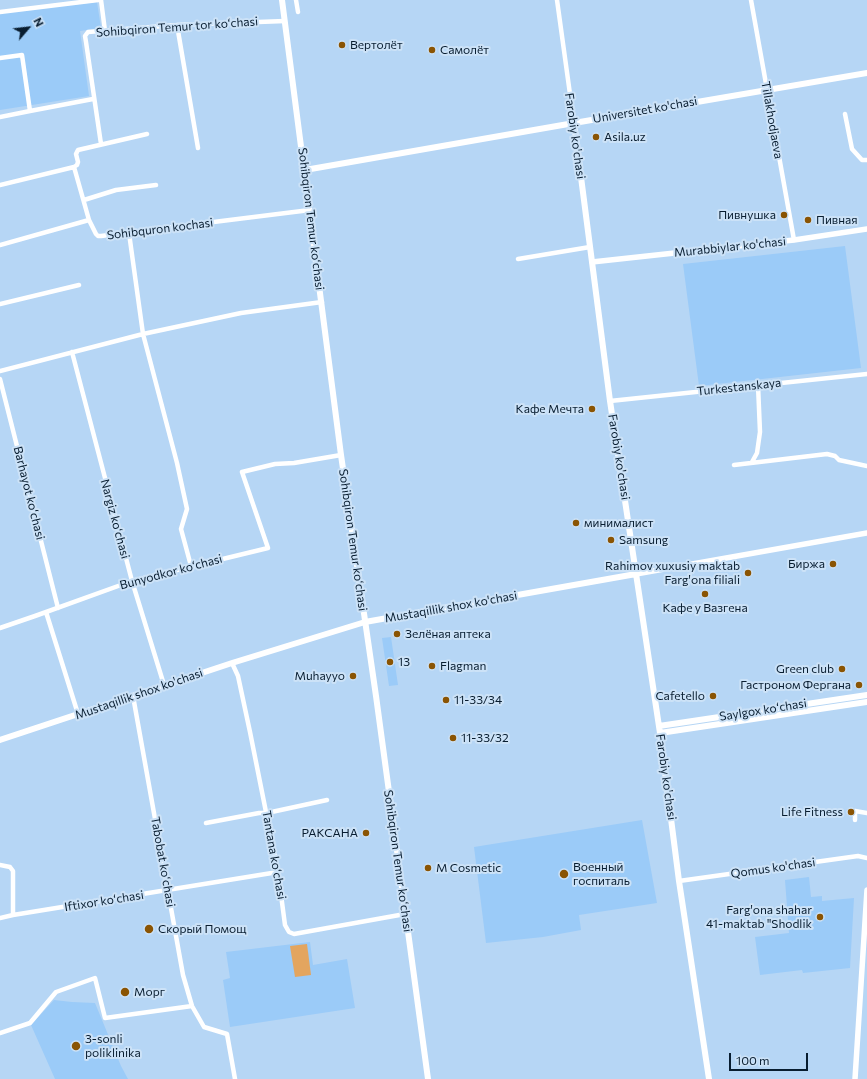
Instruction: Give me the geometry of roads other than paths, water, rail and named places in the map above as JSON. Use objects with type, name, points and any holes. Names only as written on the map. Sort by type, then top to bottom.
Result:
[{"type":"main road","name":"Sohibqiron Temur koʻchasi","points":[[282,0],[342,455],[428,1079]]},
{"type":"main road","name":"Universitet ko'chasi","points":[[305,170],[574,122],[867,73]]},
{"type":"main road","name":"Farobiy ko'chasi","points":[[574,122],[610,401],[709,1079]]},
{"type":"main road","name":"Mustaqillik shox ko'chasi","points":[[0,740],[232,663],[365,622],[636,574]]},
{"type":"main road","name":"Saylgox koʻchasi","points":[[659,730],[867,695]]},
{"type":"main road","name":"Saylgox koʻchasi","points":[[659,730],[867,702]]},
{"type":"street","points":[[0,12],[99,0],[105,31]]},
{"type":"street","points":[[296,0],[298,12]]},
{"type":"street","name":"Farobiy ko'chasi","points":[[557,0],[574,122]]},
{"type":"street","name":"Tillakhodjaeva","points":[[751,0],[794,240]]},
{"type":"street","name":"Sohibqiron Temur tor koʻchasi","points":[[100,144],[85,36],[88,32],[177,25],[285,20]]},
{"type":"street","points":[[177,25],[198,148]]},
{"type":"street","points":[[0,58],[22,55],[30,111]]},
{"type":"street","points":[[0,117],[93,100]]},
{"type":"street","points":[[845,114],[852,149],[862,160],[867,160]]},
{"type":"street","points":[[0,185],[74,167],[77,165],[76,152],[78,150],[147,134]]},
{"type":"street","points":[[0,244],[89,220],[74,167]]},
{"type":"street","points":[[84,200],[116,190],[156,185]]},
{"type":"street","name":"Sohibquron kochasi","points":[[89,220],[98,236],[310,210]]},
{"type":"street","name":"Murabbiylar ko'chasi","points":[[592,262],[794,240],[867,228]]},
{"type":"street","points":[[129,233],[143,334],[187,509],[181,529],[191,566]]},
{"type":"street","points":[[518,259],[590,247]]},
{"type":"street","points":[[0,304],[79,285]]},
{"type":"street","points":[[0,371],[143,334],[241,313],[322,302]]},
{"type":"street","name":"Nargiz koʻchasi","points":[[72,352],[132,581],[164,685]]},
{"type":"street","name":"Turkestanskaya","points":[[610,401],[867,374]]},
{"type":"street","name":"Barhayot koʻchasi","points":[[0,379],[58,608]]},
{"type":"street","points":[[752,462],[757,453],[760,432],[758,385]]},
{"type":"street","points":[[734,465],[827,454],[835,456],[839,460],[867,466]]},
{"type":"street","name":"Bunyodkor koʻchasi","points":[[0,628],[132,581],[268,548],[242,472],[275,464],[294,463],[342,455]]},
{"type":"street","name":"Mustaqillik shox ko'chasi","points":[[636,574],[867,533]]},
{"type":"street","points":[[46,612],[78,714]]},
{"type":"street","name":"Tantana koʻchasi","points":[[232,663],[238,676],[267,813],[278,872],[285,925],[289,932],[294,934],[406,914]]},
{"type":"street","name":"Tabobat koʻchasi","points":[[133,696],[183,975],[192,1006],[204,1026],[227,1034],[235,1079]]},
{"type":"street","points":[[206,823],[267,813],[327,800]]},
{"type":"street","points":[[855,820],[855,809],[867,813]]},
{"type":"street","name":"Qomus ko'chasi","points":[[679,881],[858,856],[867,858]]},
{"type":"street","points":[[0,865],[10,867],[13,871],[13,915]]},
{"type":"street","name":"Iftixor koʻchasi","points":[[0,918],[278,872]]},
{"type":"street","points":[[855,1079],[867,890]]},
{"type":"street","points":[[0,1033],[30,1023],[56,992],[96,978],[106,1018],[192,1006]]},
{"type":"place","name":"Вертолёт","points":[[342,45]]},
{"type":"place","name":"Самолёт","points":[[432,50]]},
{"type":"place","name":"Asila.uz","points":[[596,137]]},
{"type":"place","name":"Пивнушка","points":[[784,215]]},
{"type":"place","name":"Пивная","points":[[808,220]]},
{"type":"place","name":"Кафе Мечта","points":[[592,409]]},
{"type":"place","name":"минималист","points":[[576,523]]},
{"type":"place","name":"Samsung","points":[[611,540]]},
{"type":"place","name":"Биржа","points":[[833,564]]},
{"type":"place","name":"Rahimov xuxusiy maktab Farg'ona filiali","points":[[748,573]]},
{"type":"place","name":"Кафе у Вазгена","points":[[705,594]]},
{"type":"place","name":"Зелёная аптека","points":[[397,634]]},
{"type":"place","name":"13","points":[[390,662]]},
{"type":"place","name":"Flagman","points":[[432,666]]},
{"type":"place","name":"Green club","points":[[842,669]]},
{"type":"place","name":"Muhayyo","points":[[353,676]]},
{"type":"place","name":"Гастроном Фергана","points":[[859,685]]},
{"type":"place","name":"Cafetello","points":[[713,696]]},
{"type":"place","name":"11-33/34","points":[[446,700]]},
{"type":"place","name":"11-33/32","points":[[453,738]]},
{"type":"place","name":"Life Fitness","points":[[851,812]]},
{"type":"place","name":"РАКСАНА","points":[[366,833]]},
{"type":"place","name":"M Cosmetic","points":[[428,868]]},
{"type":"place","name":"Военный госпиталь","points":[[564,874]]},
{"type":"place","name":"Farg'ona shahar 41-maktab \"Shodlik","points":[[820,917]]},
{"type":"place","name":"Скорый Помощ","points":[[149,929]]},
{"type":"place","name":"Морг","points":[[125,992]]},
{"type":"place","name":"3-sonli poliklinika","points":[[76,1046]]}]
